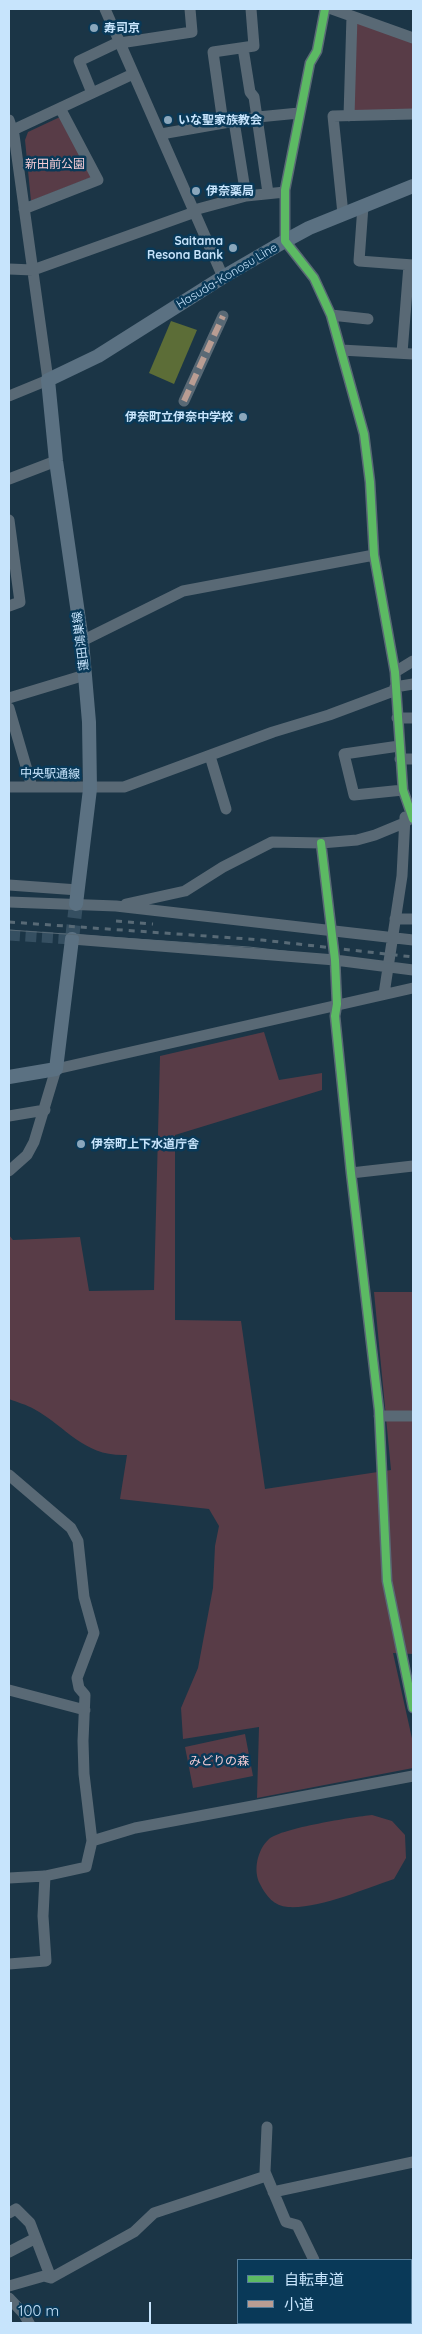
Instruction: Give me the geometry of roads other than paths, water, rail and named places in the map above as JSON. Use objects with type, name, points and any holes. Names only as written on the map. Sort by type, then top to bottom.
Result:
[{"type":"main road","name":"Hasuda-Konosu Line","points":[[48,380],[119,343],[223,277],[285,241],[343,214],[413,186]]},
{"type":"main road","name":"蓮田鴻巣線","points":[[48,380],[56,461],[82,641],[89,722],[90,788],[77,897]]},
{"type":"main road","points":[[9,1077],[56,1068],[72,939]]},
{"type":"street","points":[[105,9],[162,134],[223,277]]},
{"type":"street","points":[[92,93],[78,61],[120,42],[192,32],[190,9]]},
{"type":"street","points":[[246,196],[213,52],[254,46],[251,9]]},
{"type":"street","points":[[325,9],[317,51],[310,63],[299,113],[285,192],[285,241],[314,278],[331,315],[364,434],[370,482],[374,555],[395,672],[403,790],[410,819],[384,994]]},
{"type":"street","points":[[332,9],[413,38]]},
{"type":"street","points":[[349,116],[352,16]]},
{"type":"street","points":[[243,48],[250,92],[254,96],[268,193]]},
{"type":"street","points":[[9,396],[48,380],[11,125],[60,108],[133,74]]},
{"type":"street","points":[[24,209],[98,180],[60,108]]},
{"type":"street","points":[[162,134],[256,117],[299,113]]},
{"type":"street","points":[[343,214],[333,116],[413,114]]},
{"type":"street","points":[[9,269],[33,270],[194,211],[246,196],[285,192]]},
{"type":"street","points":[[340,350],[408,353],[411,265],[358,261],[363,206]]},
{"type":"street","points":[[331,315],[368,319]]},
{"type":"street","points":[[184,401],[223,316]]},
{"type":"street","points":[[9,479],[56,461]]},
{"type":"street","points":[[9,520],[11,560],[20,602],[9,606]]},
{"type":"street","points":[[82,641],[183,591],[374,555]]},
{"type":"street","points":[[395,672],[413,661]]},
{"type":"street","points":[[9,698],[85,675]]},
{"type":"street","name":"中央駅通線","points":[[9,787],[124,787],[273,732],[329,715],[395,689],[413,684]]},
{"type":"street","points":[[9,708],[32,787]]},
{"type":"street","points":[[397,718],[413,718]]},
{"type":"street","points":[[399,746],[344,754],[354,795],[403,790]]},
{"type":"street","points":[[210,756],[226,810]]},
{"type":"street","points":[[400,759],[413,760]]},
{"type":"street","points":[[116,906],[185,891],[223,867],[272,842],[322,843],[357,840],[375,835],[410,819]]},
{"type":"street","points":[[322,843],[335,960],[337,1004],[335,1016],[350,1173],[379,1416],[386,1581],[413,1708]]},
{"type":"street","points":[[9,885],[116,906],[413,940]]},
{"type":"street","points":[[9,902],[77,897]]},
{"type":"street","points":[[395,918],[413,920]]},
{"type":"street","points":[[72,939],[335,960],[413,970]]},
{"type":"street","points":[[9,1171],[27,1155],[34,1142],[56,1068],[413,988]]},
{"type":"street","points":[[9,1116],[45,1110]]},
{"type":"street","points":[[350,1173],[413,1166]]},
{"type":"street","points":[[379,1416],[413,1416]]},
{"type":"street","points":[[9,1476],[71,1528],[78,1541],[84,1597],[94,1633],[77,1678],[79,1688],[86,1695],[84,1774],[92,1841],[86,1867],[45,1876],[9,1878]]},
{"type":"street","points":[[9,1690],[85,1710]]},
{"type":"street","points":[[92,1841],[135,1828],[413,1776]]},
{"type":"street","points":[[9,1964],[46,1961],[43,1916],[45,1876]]},
{"type":"street","points":[[267,2127],[266,2176],[286,2222],[297,2225],[314,2259]]},
{"type":"street","points":[[273,2192],[413,2162]]},
{"type":"street","points":[[9,2286],[44,2276],[51,2278],[134,2232],[154,2213],[266,2176]]},
{"type":"street","points":[[9,2213],[16,2209],[30,2223],[34,2239],[51,2278]]},
{"type":"street","points":[[9,2252],[34,2239]]},
{"type":"street","points":[[9,2298],[24,2314],[30,2325]]},
{"type":"tunnel","points":[[72,939],[76,904]]},
{"type":"tunnel","points":[[9,935],[72,939]]},
{"type":"tram line","points":[[9,930],[249,947],[413,966]]},
{"type":"railway","points":[[116,921],[153,924]]},
{"type":"railway","points":[[9,922],[262,940],[413,957]]},
{"type":"place","name":"寿司京","points":[[94,28]]},
{"type":"place","name":"いな聖家族教会","points":[[168,120]]},
{"type":"place","name":"伊奈薬局","points":[[196,191]]},
{"type":"place","name":"Saitama Resona Bank","points":[[233,248]]},
{"type":"place","name":"伊奈町立伊奈中学校","points":[[243,417]]},
{"type":"place","name":"伊奈町上下水道庁舎","points":[[81,1144]]},
{"type":"park label","name":"新田前公園","points":[[55,164]]},
{"type":"park label","name":"みどりの森","points":[[219,1761]]}]
